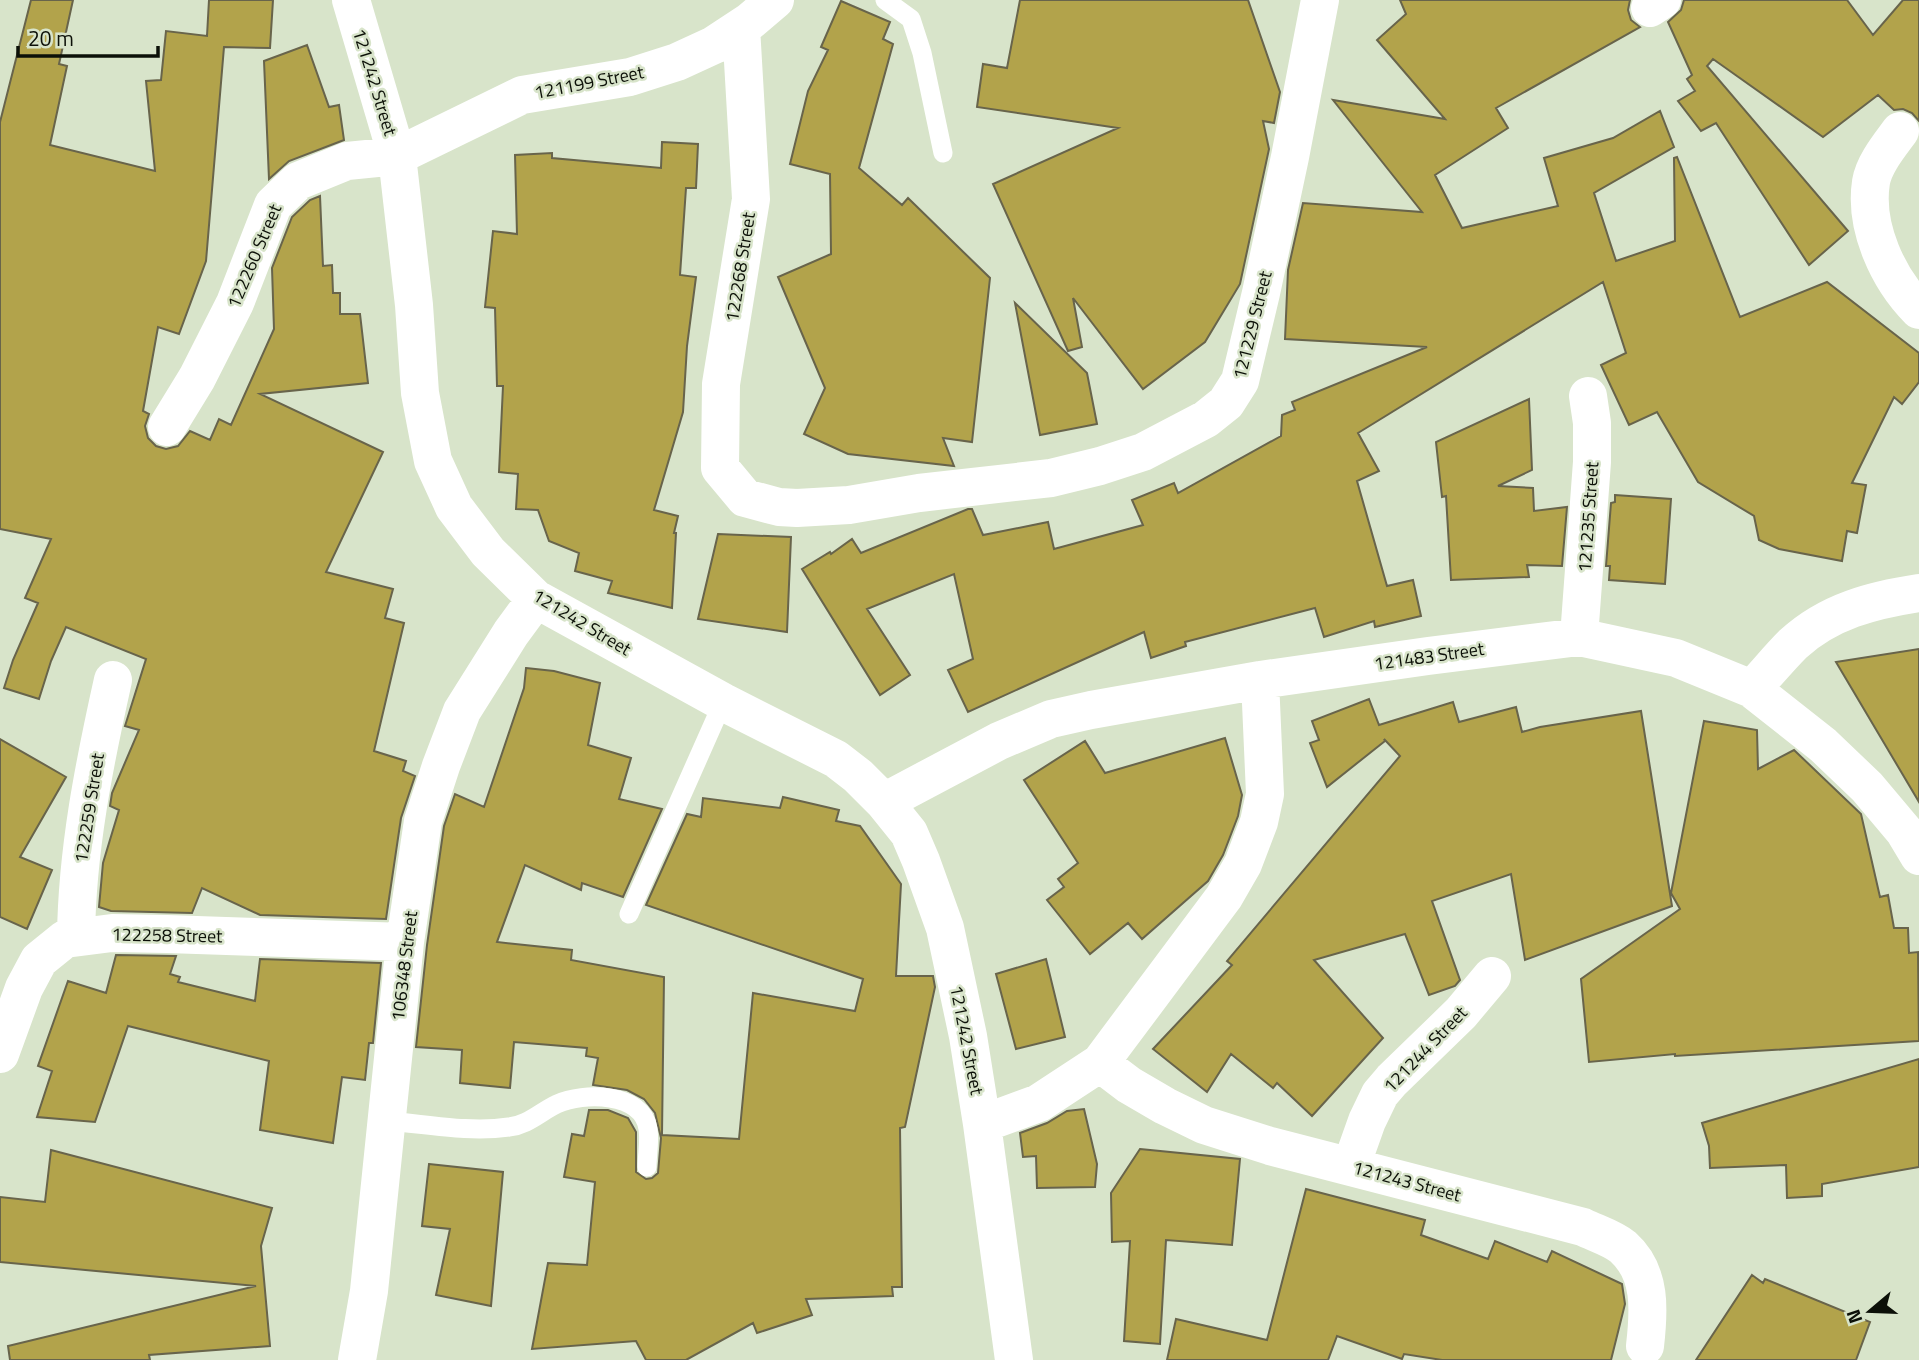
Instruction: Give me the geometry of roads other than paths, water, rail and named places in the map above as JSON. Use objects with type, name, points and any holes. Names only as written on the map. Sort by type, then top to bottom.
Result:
[{"type":"street","name":"121242 Street","points":[[351,0],[397,156],[414,305],[420,393],[433,461],[454,507],[488,552],[537,599],[723,702],[836,759],[884,802],[909,833],[945,928],[968,1036],[1014,1360]]},
{"type":"street","name":"121199 Street","points":[[397,156],[522,95],[630,77],[677,62],[714,45],[775,0]]},
{"type":"street","name":"121229 Street","points":[[745,498],[779,507],[849,505],[919,493],[1051,478],[1143,452],[1206,419],[1226,403],[1240,382],[1261,293],[1320,0]]},
{"type":"street","name":"122268 Street","points":[[741,27],[751,199],[721,384],[720,467],[745,498]]},
{"type":"street","points":[[1900,131],[1884,153],[1871,180],[1870,201],[1874,229],[1881,251],[1892,273],[1919,310]]},
{"type":"street","name":"122260 Street","points":[[167,427],[197,378],[235,303],[273,205],[298,181],[326,169],[347,161],[397,156]]},
{"type":"street","name":"121235 Street","points":[[1579,637],[1592,462],[1592,423],[1588,396]]},
{"type":"street","points":[[1752,689],[1794,643],[1829,618],[1878,599],[1919,593]]},
{"type":"street","name":"106348 Street","points":[[357,1360],[369,1291],[405,942],[423,821],[441,766],[468,701],[510,633],[537,599]]},
{"type":"street","name":"121483 Street","points":[[884,802],[999,741],[1051,719],[1260,680],[1579,637],[1676,658],[1752,689],[1823,745],[1867,787],[1904,831],[1919,856]]},
{"type":"street","name":"122259 Street","points":[[76,937],[79,863],[113,680]]},
{"type":"street","points":[[982,1124],[1039,1103],[1100,1063],[1224,897],[1243,864],[1259,822],[1265,794],[1260,680]]},
{"type":"street","name":"122258 Street","points":[[0,1054],[24,988],[39,960],[65,939],[112,933],[167,933],[405,942]]},
{"type":"street","name":"121244 Street","points":[[1351,1166],[1380,1094],[1461,1013],[1492,976]]},
{"type":"street","name":"121243 Street","points":[[1100,1063],[1129,1085],[1204,1125],[1270,1146],[1583,1227],[1622,1247],[1642,1271],[1650,1308],[1646,1346]]},
{"type":"lane","points":[[885,0],[911,19],[922,53],[943,153]]},
{"type":"lane","points":[[629,914],[723,702]]},
{"type":"lane","points":[[387,1121],[468,1128],[508,1127],[525,1124],[559,1103],[578,1098],[623,1101],[641,1112],[649,1128],[647,1167]]}]
